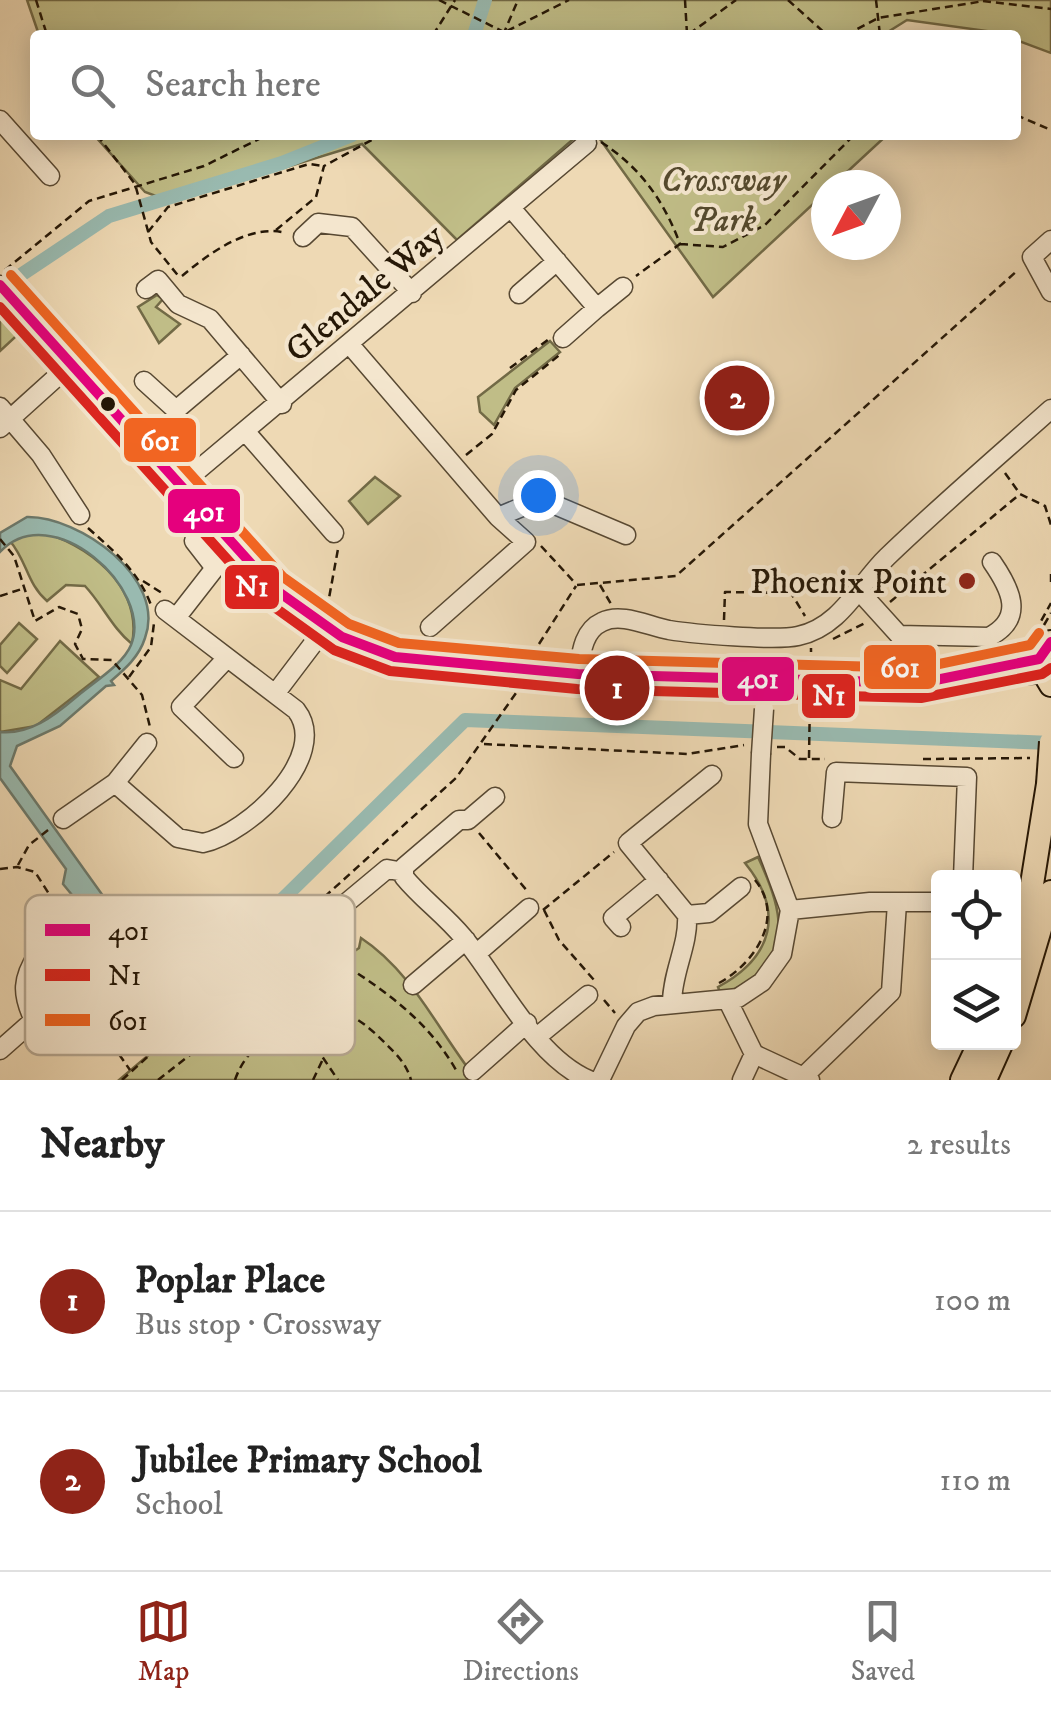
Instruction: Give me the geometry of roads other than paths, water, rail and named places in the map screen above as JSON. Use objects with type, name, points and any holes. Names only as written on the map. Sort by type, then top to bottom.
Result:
[{"type":"main road","points":[[1021,926],[1032,884],[1051,742]]},
{"type":"main road","points":[[1021,994],[1050,902]]},
{"type":"main road","points":[[962,1080],[976,1050]]},
{"type":"main road","points":[[985,1080],[998,1050]]},
{"type":"street","points":[[0,120],[50,176]]},
{"type":"street","name":"Glendale Way","points":[[179,486],[351,346],[590,140]]},
{"type":"street","points":[[512,208],[598,308]]},
{"type":"street","points":[[302,237],[318,223],[352,227],[412,292]]},
{"type":"street","points":[[1051,240],[1032,257],[1051,292]]},
{"type":"street","points":[[520,294],[557,261]]},
{"type":"street","points":[[159,279],[178,304],[210,319],[282,404]]},
{"type":"street","points":[[0,285],[273,588],[326,624],[396,657],[578,674],[921,683],[1046,665]]},
{"type":"street","points":[[563,338],[623,287]]},
{"type":"street","points":[[351,346],[498,517],[526,542],[430,628]]},
{"type":"street","points":[[144,382],[176,410],[241,355]]},
{"type":"street","points":[[71,364],[3,418],[42,455],[79,517]]},
{"type":"street","points":[[578,674],[582,647],[592,629],[619,618],[672,630],[810,635],[860,594],[883,560],[1051,409]]},
{"type":"street","points":[[245,431],[334,533]]},
{"type":"street","points":[[498,517],[541,500],[626,535]]},
{"type":"street","points":[[116,783],[178,838],[211,842],[267,802],[306,751],[304,722],[167,607],[215,568],[194,541]]},
{"type":"street","points":[[860,594],[899,634],[989,637],[1008,620],[1013,604],[1009,588],[992,562]]},
{"type":"street","points":[[275,694],[326,624]]},
{"type":"street","points":[[227,658],[180,707],[234,758]]},
{"type":"street","points":[[600,1080],[626,1026],[645,1008],[728,1001],[748,993],[774,968],[788,940],[790,910],[758,824],[763,678]]},
{"type":"street","points":[[64,819],[116,783],[147,743]]},
{"type":"street","points":[[832,818],[836,772],[967,777],[963,870]]},
{"type":"street","points":[[672,1004],[672,980],[688,930],[687,915],[628,843],[712,774]]},
{"type":"street","points":[[494,797],[404,867],[404,872],[414,889],[438,908],[471,947],[565,1070],[589,1080]]},
{"type":"street","points":[[355,896],[387,869],[404,872]]},
{"type":"street","points":[[687,915],[708,913],[744,879]]},
{"type":"street","points":[[621,927],[613,918],[658,880]]},
{"type":"street","points":[[413,985],[530,902]]},
{"type":"street","points":[[790,910],[931,902]]},
{"type":"street","points":[[728,1001],[754,1054],[807,1078],[891,992],[897,903]]},
{"type":"street","points":[[467,1075],[588,994]]},
{"type":"street","points":[[0,1050],[25,1028]]},
{"type":"street","points":[[742,1080],[754,1054]]},
{"type":"water","points":[[27,517],[70,527],[114,555],[143,594],[148,616],[145,638],[131,662],[111,681],[114,685],[106,686],[60,726],[17,746],[10,766],[102,895],[72,895],[63,884],[66,869],[0,778],[0,732],[41,723],[121,660],[131,645],[134,623],[128,599],[94,557],[70,542],[46,535],[22,538],[0,552],[0,533]]},
{"type":"waterway","points":[[476,30],[485,0]]},
{"type":"waterway","points":[[0,289],[109,216],[282,163],[340,140]]},
{"type":"waterway","points":[[287,895],[465,720],[1051,743]]},
{"type":"place","name":"Jubilee Primary School","points":[[737,398]]},
{"type":"place","name":"Phoenix Point","points":[[967,581]]},
{"type":"place","name":"Poplar Place","points":[[617,688]]},
{"type":"park label","name":"Crossway Park","points":[[723,199]]}]
